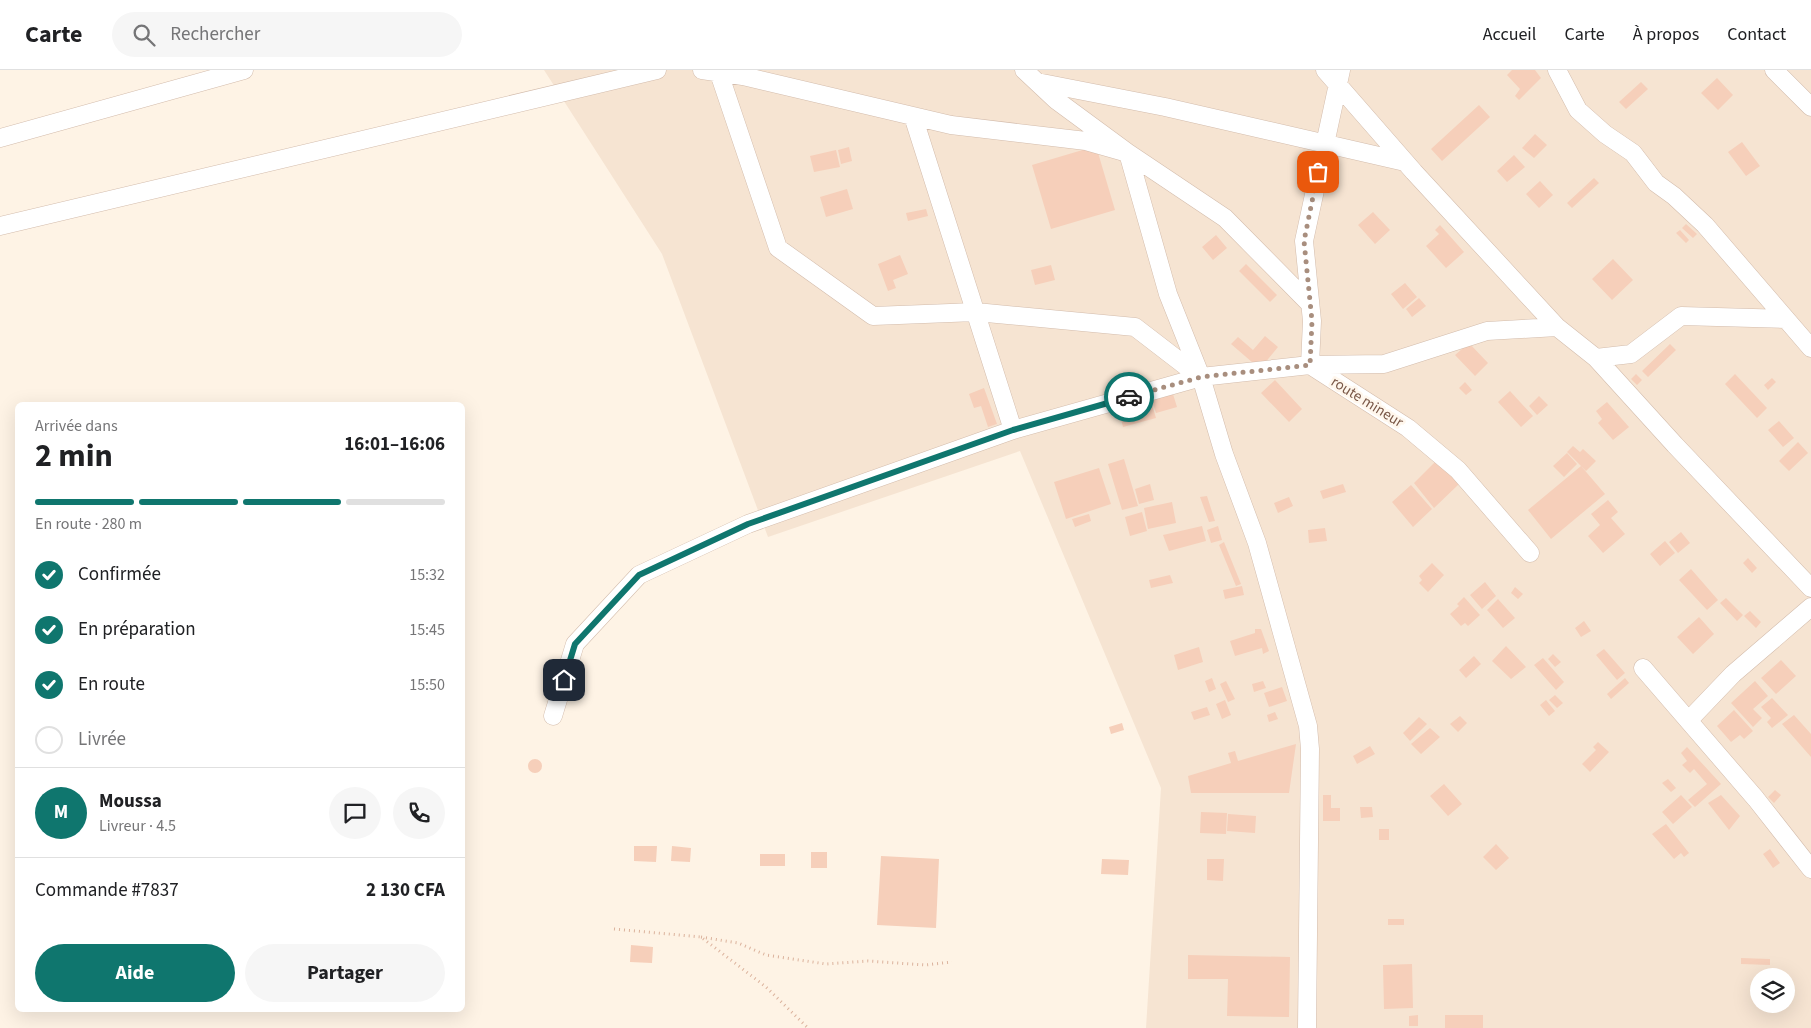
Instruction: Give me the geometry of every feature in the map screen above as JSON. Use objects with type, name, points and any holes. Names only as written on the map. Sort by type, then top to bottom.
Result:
[{"type":"street","points":[[0,138],[244,70]]},
{"type":"street","points":[[0,226],[657,70]]},
{"type":"street","points":[[702,70],[753,78],[951,125],[1086,141],[1128,153]]},
{"type":"street","points":[[1024,70],[1056,100],[1128,153],[1225,218],[1310,304]]},
{"type":"street","points":[[1325,70],[1339,77],[1405,162],[1557,327],[1596,358],[1675,445],[1811,588]]},
{"type":"street","points":[[1557,70],[1578,110],[1605,134],[1633,153],[1656,182],[1705,225],[1811,348]]},
{"type":"street","points":[[1774,70],[1811,107]]},
{"type":"street","points":[[719,73],[778,248],[873,316],[976,312],[1135,327],[1201,377]]},
{"type":"street","points":[[1310,365],[1312,321],[1304,241],[1339,77]]},
{"type":"street","points":[[1037,82],[1165,107],[1405,162]]},
{"type":"street","points":[[913,116],[1013,430]]},
{"type":"street","points":[[1128,153],[1168,294],[1201,377],[1224,454],[1257,544],[1308,726],[1310,759],[1307,1028]]},
{"type":"street","points":[[1596,358],[1631,354],[1681,316],[1786,319]]},
{"type":"street","points":[[553,716],[575,644],[639,575],[748,524],[1013,430],[1201,377],[1310,365],[1384,364],[1487,331],[1557,327]]},
{"type":"street","name":"route mineur","points":[[1310,365],[1408,428],[1458,470],[1530,553]]},
{"type":"street","points":[[1689,720],[1733,674],[1811,607]]},
{"type":"street","points":[[1643,668],[1756,799],[1811,869]]},
{"type":"path","points":[[614,929],[701,937],[738,943],[766,955],[826,964],[868,961],[925,965],[952,962]]},
{"type":"path","points":[[701,937],[766,987],[808,1028]]},
{"type":"shaded area","points":[[544,70],[1811,70],[1811,1028],[1146,1028],[1161,788],[1020,451],[768,537],[662,254]]},
{"type":"building","points":[[1512,70],[1535,70],[1541,78],[1519,100],[1515,96],[1520,89],[1507,75]]},
{"type":"building","points":[[1717,78],[1733,95],[1718,110],[1701,93]]},
{"type":"building","points":[[1641,82],[1648,89],[1626,109],[1619,102]]},
{"type":"building","points":[[1479,105],[1490,117],[1442,161],[1431,149]]},
{"type":"building","points":[[1535,134],[1547,145],[1534,158],[1522,148]]},
{"type":"building","points":[[1742,142],[1760,166],[1746,176],[1728,152]]},
{"type":"building","points":[[1096,146],[1115,210],[1051,229],[1032,165]]},
{"type":"building","points":[[849,147],[852,161],[841,164],[838,150]]},
{"type":"building","points":[[836,150],[840,167],[814,172],[810,156]]},
{"type":"building","points":[[1514,155],[1525,167],[1507,182],[1497,171]]},
{"type":"building","points":[[1594,178],[1599,183],[1572,208],[1567,203]]},
{"type":"building","points":[[1540,181],[1553,195],[1539,208],[1526,194]]},
{"type":"building","points":[[847,189],[853,209],[826,217],[820,197]]},
{"type":"building","points":[[926,209],[928,216],[908,221],[906,213]]},
{"type":"building","points":[[1373,212],[1390,230],[1375,244],[1358,225]]},
{"type":"building","points":[[1686,224],[1697,234],[1693,238],[1682,228]]},
{"type":"building","points":[[1440,225],[1464,252],[1446,268],[1426,246],[1439,234],[1435,230]]},
{"type":"building","points":[[1680,230],[1689,240],[1686,243],[1676,233]]},
{"type":"building","points":[[1216,235],[1227,248],[1213,260],[1202,247]]},
{"type":"building","points":[[900,255],[908,274],[893,280],[896,288],[888,291],[878,264]]},
{"type":"building","points":[[1613,259],[1633,280],[1612,300],[1592,279]]},
{"type":"building","points":[[1246,264],[1277,295],[1270,302],[1239,271]]},
{"type":"building","points":[[1051,265],[1055,280],[1035,285],[1031,270]]},
{"type":"building","points":[[1405,283],[1417,297],[1403,309],[1391,294]]},
{"type":"building","points":[[1419,298],[1426,306],[1412,317],[1406,309]]},
{"type":"building","points":[[1265,336],[1278,347],[1260,369],[1231,344],[1238,337],[1253,350]]},
{"type":"building","points":[[1469,343],[1488,363],[1475,376],[1455,355]]},
{"type":"building","points":[[1670,344],[1676,350],[1648,377],[1642,371]]},
{"type":"building","points":[[1636,374],[1642,380],[1637,385],[1631,379]]},
{"type":"building","points":[[1735,374],[1767,408],[1757,418],[1725,384]]},
{"type":"building","points":[[1772,378],[1776,382],[1768,390],[1764,385]]},
{"type":"building","points":[[1275,380],[1302,409],[1289,422],[1261,393]]},
{"type":"building","points":[[1465,382],[1472,390],[1466,395],[1459,388]]},
{"type":"building","points":[[984,388],[997,424],[988,427],[981,406],[974,408],[969,394]]},
{"type":"building","points":[[1172,391],[1177,407],[1156,413],[1151,398]]},
{"type":"building","points":[[1510,391],[1533,416],[1521,427],[1498,402]]},
{"type":"building","points":[[1539,396],[1548,405],[1537,415],[1529,406]]},
{"type":"building","points":[[1150,398],[1156,418],[1123,427],[1118,408]]},
{"type":"building","points":[[1607,402],[1629,427],[1613,440],[1598,423],[1602,419],[1596,411]]},
{"type":"building","points":[[1779,421],[1794,438],[1783,447],[1768,430]]},
{"type":"building","points":[[1798,442],[1808,453],[1789,471],[1779,461]]},
{"type":"building","points":[[1573,446],[1580,452],[1583,449],[1596,461],[1586,471],[1567,452]]},
{"type":"building","points":[[1567,453],[1577,464],[1564,477],[1553,466]]},
{"type":"building","points":[[1439,458],[1441,466],[1459,484],[1434,508],[1414,483]]},
{"type":"building","points":[[1124,459],[1138,506],[1122,510],[1108,464]]},
{"type":"building","points":[[1581,466],[1605,494],[1551,539],[1528,510]]},
{"type":"building","points":[[1099,468],[1111,504],[1066,519],[1054,482]]},
{"type":"building","points":[[1150,484],[1154,500],[1139,504],[1135,489]]},
{"type":"building","points":[[1343,484],[1346,492],[1323,499],[1320,491]]},
{"type":"building","points":[[1411,485],[1432,509],[1413,527],[1392,502]]},
{"type":"building","points":[[1207,496],[1215,521],[1209,522],[1200,497]]},
{"type":"building","points":[[1289,497],[1293,506],[1278,513],[1274,503]]},
{"type":"building","points":[[1608,500],[1618,512],[1611,518],[1625,534],[1603,553],[1588,536],[1600,525],[1591,514]]},
{"type":"building","points":[[1172,502],[1176,523],[1148,529],[1144,508]]},
{"type":"building","points":[[1142,512],[1147,531],[1130,536],[1125,517]]},
{"type":"building","points":[[1089,514],[1091,521],[1075,527],[1072,519]]},
{"type":"building","points":[[1202,526],[1206,541],[1169,551],[1163,535]]},
{"type":"building","points":[[1218,526],[1222,540],[1211,543],[1207,530]]},
{"type":"building","points":[[1325,528],[1327,541],[1309,543],[1308,530]]},
{"type":"building","points":[[1681,532],[1690,543],[1678,553],[1669,542]]},
{"type":"building","points":[[1665,541],[1675,553],[1660,566],[1650,554]]},
{"type":"building","points":[[1224,542],[1241,584],[1236,586],[1219,545]]},
{"type":"building","points":[[1748,558],[1757,568],[1752,573],[1743,563]]},
{"type":"building","points":[[1432,563],[1444,575],[1428,592],[1419,583],[1422,580],[1419,576]]},
{"type":"building","points":[[1691,569],[1718,600],[1707,610],[1679,580]]},
{"type":"building","points":[[1170,575],[1173,583],[1151,588],[1149,580]]},
{"type":"building","points":[[1485,582],[1496,596],[1482,609],[1470,595]]},
{"type":"building","points":[[1242,586],[1244,595],[1225,599],[1223,590]]},
{"type":"building","points":[[1515,587],[1523,594],[1518,599],[1511,593]]},
{"type":"building","points":[[1464,597],[1480,615],[1468,626],[1465,623],[1461,626],[1450,614],[1459,606],[1457,604]]},
{"type":"building","points":[[1726,598],[1743,615],[1737,621],[1720,603]]},
{"type":"building","points":[[1498,599],[1515,618],[1503,628],[1487,610]]},
{"type":"building","points":[[1750,611],[1761,622],[1756,628],[1744,616]]},
{"type":"building","points":[[1699,617],[1714,634],[1693,654],[1677,637]]},
{"type":"building","points":[[1584,621],[1591,631],[1581,637],[1575,628]]},
{"type":"building","points":[[1255,629],[1261,629],[1269,651],[1263,654],[1262,648],[1235,656],[1230,641],[1255,633]]},
{"type":"building","points":[[1506,646],[1526,667],[1511,679],[1492,661]]},
{"type":"building","points":[[1199,647],[1203,662],[1178,670],[1174,655]]},
{"type":"building","points":[[1604,649],[1625,673],[1617,680],[1596,655]]},
{"type":"building","points":[[1553,654],[1561,662],[1555,667],[1548,659]]},
{"type":"building","points":[[1474,656],[1481,664],[1466,678],[1459,670]]},
{"type":"building","points":[[1543,658],[1564,682],[1556,690],[1534,665]]},
{"type":"building","points":[[1781,660],[1796,676],[1776,694],[1761,678]]},
{"type":"building","points":[[1212,678],[1216,689],[1209,692],[1205,681]]},
{"type":"building","points":[[1625,678],[1629,683],[1611,699],[1607,694]]},
{"type":"building","points":[[1226,681],[1235,699],[1228,702],[1220,684]]},
{"type":"building","points":[[1263,681],[1266,688],[1254,692],[1252,684]]},
{"type":"building","points":[[1755,681],[1768,696],[1753,709],[1762,718],[1753,727],[1731,703]]},
{"type":"building","points":[[1282,687],[1287,701],[1269,707],[1264,693]]},
{"type":"building","points":[[1555,695],[1563,703],[1557,708],[1549,700]]},
{"type":"building","points":[[1772,698],[1788,715],[1772,728],[1767,722],[1771,718],[1761,707]]},
{"type":"building","points":[[1225,700],[1231,715],[1222,719],[1216,704]]},
{"type":"building","points":[[1546,700],[1555,711],[1549,716],[1540,705]]},
{"type":"building","points":[[1207,707],[1210,715],[1194,720],[1191,712]]},
{"type":"building","points":[[1734,710],[1753,731],[1744,739],[1740,735],[1731,742],[1717,726]]},
{"type":"building","points":[[1275,712],[1278,719],[1269,722],[1267,715]]},
{"type":"building","points":[[1794,715],[1811,734],[1811,757],[1782,724]]},
{"type":"building","points":[[1460,716],[1467,723],[1458,732],[1450,724]]},
{"type":"building","points":[[1419,717],[1427,724],[1410,741],[1403,733]]},
{"type":"building","points":[[1122,723],[1124,730],[1111,734],[1109,727]]},
{"type":"building","points":[[1430,728],[1440,737],[1421,754],[1411,744]]},
{"type":"building","points":[[1598,742],[1609,752],[1590,772],[1582,764],[1596,750],[1593,747]]},
{"type":"building","points":[[1296,744],[1289,793],[1191,793],[1188,776],[1231,763],[1228,753],[1235,751],[1238,761]]},
{"type":"building","points":[[1370,746],[1375,754],[1357,764],[1353,756]]},
{"type":"building","points":[[1687,747],[1721,784],[1695,807],[1688,800],[1707,784],[1694,769],[1690,773],[1682,765],[1687,761],[1681,753]]},
{"type":"building","points":[[535,759],[540,761],[542,766],[540,771],[535,773],[530,771],[528,766],[530,761]]},
{"type":"building","points":[[1668,779],[1676,788],[1671,792],[1662,783]]},
{"type":"building","points":[[1444,784],[1462,804],[1448,816],[1430,796]]},
{"type":"building","points":[[1775,790],[1781,795],[1774,803],[1768,797]]},
{"type":"building","points":[[1323,795],[1331,795],[1331,808],[1340,808],[1340,821],[1323,821]]},
{"type":"building","points":[[1681,795],[1692,807],[1673,824],[1662,812]]},
{"type":"building","points":[[1721,795],[1740,816],[1729,830],[1708,803]]},
{"type":"building","points":[[1360,807],[1372,807],[1373,817],[1361,818]]},
{"type":"building","points":[[1201,812],[1227,813],[1226,834],[1200,833]]},
{"type":"building","points":[[1228,814],[1256,816],[1255,833],[1227,831]]},
{"type":"building","points":[[1666,824],[1689,853],[1684,857],[1681,853],[1674,859],[1652,834]]},
{"type":"building","points":[[1379,829],[1389,829],[1389,840],[1379,840]]},
{"type":"building","points":[[1496,844],[1509,858],[1496,870],[1483,857]]},
{"type":"building","points":[[634,846],[657,846],[656,862],[634,861]]},
{"type":"building","points":[[672,846],[691,848],[690,862],[671,861]]},
{"type":"building","points":[[1770,849],[1780,863],[1773,868],[1763,854]]},
{"type":"building","points":[[811,852],[827,852],[827,868],[811,868]]},
{"type":"building","points":[[760,854],[785,854],[785,866],[760,866]]},
{"type":"building","points":[[881,856],[939,859],[936,928],[877,925]]},
{"type":"building","points":[[1102,859],[1129,860],[1128,875],[1101,874]]},
{"type":"building","points":[[1207,859],[1224,859],[1223,881],[1207,880]]},
{"type":"building","points":[[1388,919],[1404,919],[1404,925],[1388,925]]},
{"type":"building","points":[[631,945],[653,947],[652,963],[630,962]]},
{"type":"building","points":[[1188,955],[1290,957],[1289,1017],[1227,1016],[1228,979],[1188,979]]},
{"type":"building","points":[[1741,958],[1770,959],[1770,965],[1741,964]]},
{"type":"building","points":[[1412,964],[1413,1008],[1384,1009],[1383,965]]},
{"type":"building","points":[[1418,1015],[1418,1026],[1409,1026],[1409,1016]]},
{"type":"building","points":[[1445,1015],[1483,1015],[1483,1028],[1445,1028]]},
{"type":"way so far","points":[[1129,397],[1201,377],[1310,365],[1312,321],[1304,241],[1318,172]]},
{"type":"route","points":[[564,680],[575,644],[639,575],[748,524],[1013,430],[1129,397]]}]
